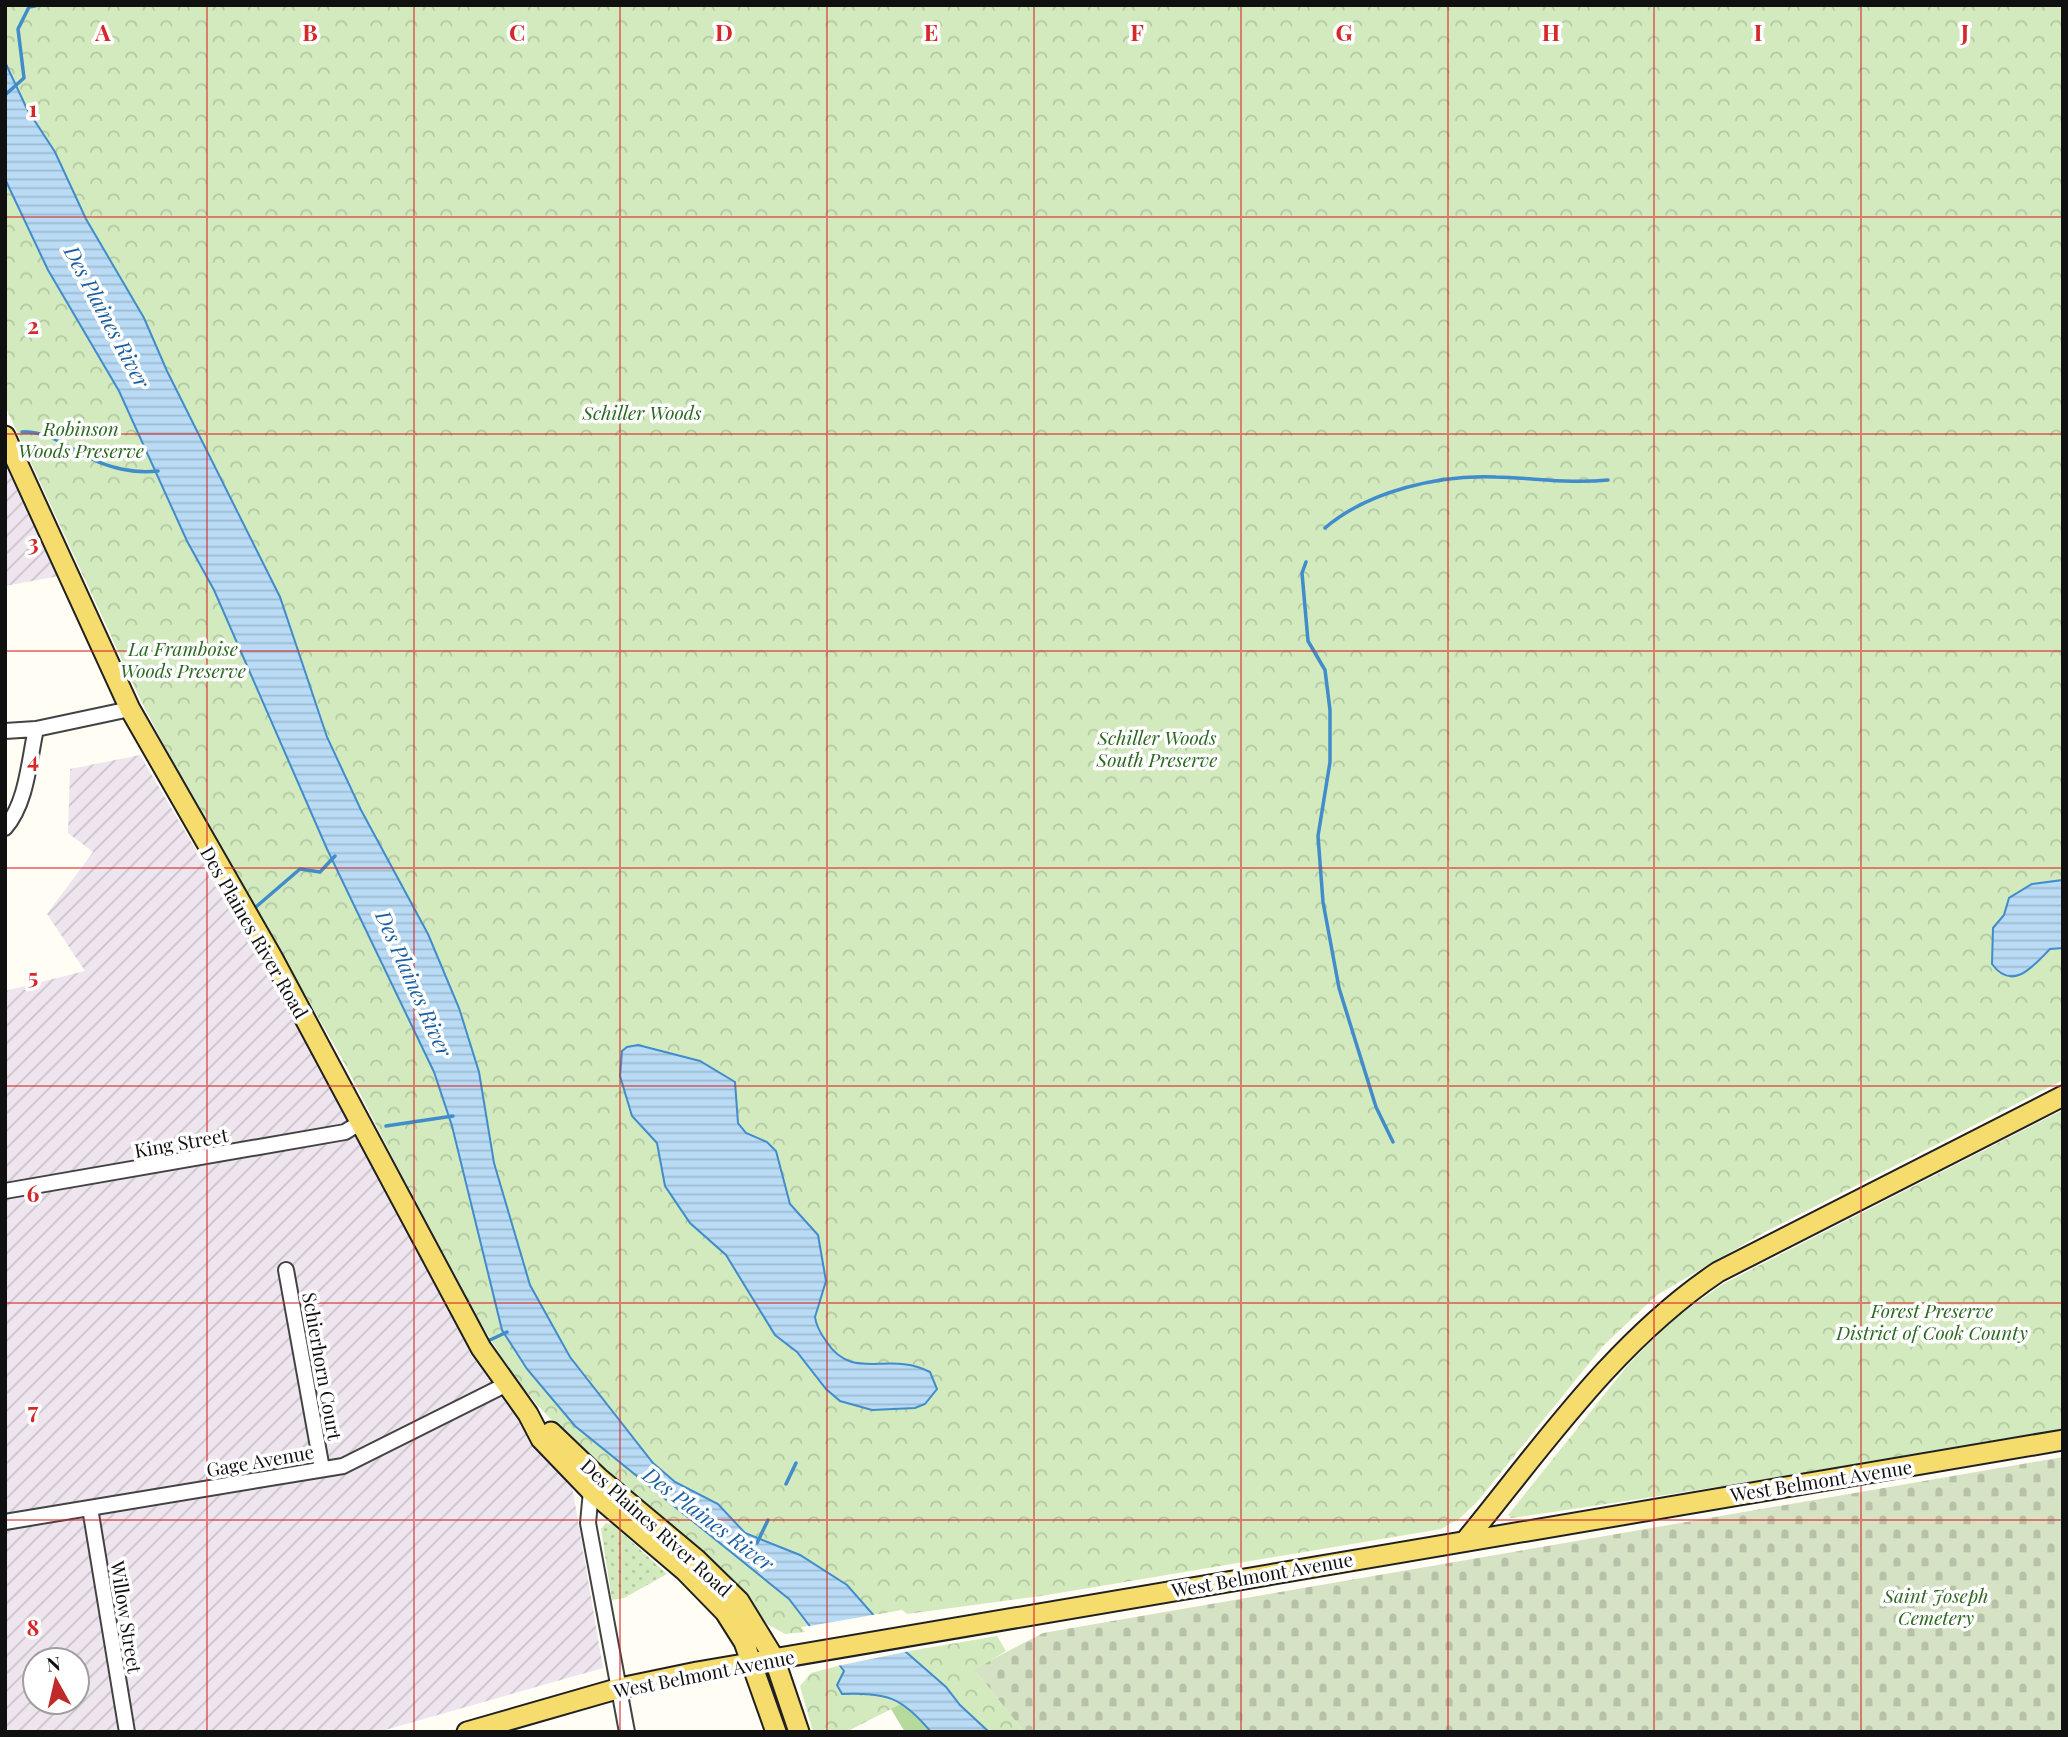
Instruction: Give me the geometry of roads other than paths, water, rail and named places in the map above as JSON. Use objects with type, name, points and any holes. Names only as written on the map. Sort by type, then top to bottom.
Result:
[{"type":"main road","name":"Des Plaines River Road","points":[[5,436],[130,709],[272,957],[454,1303],[505,1385],[528,1414],[722,1583],[752,1620],[774,1658],[799,1732]]},
{"type":"main road","points":[[1466,1540],[1592,1387],[1652,1322],[1717,1272],[2063,1096]]},
{"type":"main road","name":"Des Plaines River Road","points":[[528,1414],[541,1439],[591,1491],[710,1595],[738,1629],[776,1732]]},
{"type":"main road","name":"West Belmont Avenue","points":[[467,1732],[620,1689],[752,1662],[2063,1440]]},
{"type":"street","points":[[5,731],[36,729],[130,709]]},
{"type":"street","points":[[5,828],[14,818],[23,791],[36,729]]},
{"type":"street","name":"King Street","points":[[5,1191],[345,1132],[361,1122]]},
{"type":"street","name":"Schierhorn Court","points":[[286,1270],[322,1469]]},
{"type":"street","name":"Gage Avenue","points":[[5,1522],[322,1469],[354,1461],[505,1385]]},
{"type":"street","points":[[591,1491],[588,1523],[627,1732]]},
{"type":"street","name":"Willow Street","points":[[90,1508],[127,1732]]},
{"type":"water","name":"Des Plaines River","points":[[5,62],[27,109],[55,152],[86,219],[144,318],[167,371],[280,597],[327,737],[361,810],[428,934],[459,1008],[479,1072],[494,1163],[530,1285],[570,1357],[653,1463],[675,1482],[718,1504],[745,1533],[800,1555],[847,1585],[906,1652],[946,1687],[960,1705],[989,1732],[931,1732],[911,1711],[892,1699],[871,1694],[842,1694],[837,1685],[844,1671],[789,1599],[575,1426],[527,1369],[502,1330],[452,1126],[434,1072],[327,849],[214,590],[187,541],[119,391],[48,270],[5,179]]},
{"type":"water","points":[[2063,880],[2063,948],[2050,949],[2031,968],[2016,976],[2000,972],[1992,964],[1993,928],[2004,915],[2009,898],[2032,884]]},
{"type":"water","points":[[638,1045],[700,1061],[735,1082],[738,1123],[746,1133],[767,1142],[776,1151],[790,1204],[818,1235],[826,1281],[815,1317],[821,1333],[836,1353],[848,1360],[915,1366],[930,1372],[937,1389],[925,1404],[915,1408],[872,1410],[840,1401],[826,1389],[797,1352],[775,1335],[726,1255],[690,1223],[665,1186],[657,1143],[632,1116],[620,1076],[622,1051]]},
{"type":"waterway","points":[[5,95],[24,78],[18,29],[29,7],[39,5]]},
{"type":"waterway","points":[[22,432],[49,437],[113,467],[140,472],[158,471]]},
{"type":"waterway","points":[[1325,528],[1342,515],[1384,495],[1452,478],[1608,480]]},
{"type":"waterway","points":[[1306,562],[1302,573],[1308,641],[1325,670],[1330,710],[1330,762],[1318,836],[1323,902],[1339,988],[1376,1107],[1393,1142]]},
{"type":"waterway","points":[[257,906],[300,869],[320,872],[335,856]]},
{"type":"waterway","points":[[386,1126],[453,1116]]},
{"type":"waterway","points":[[490,1340],[507,1332]]},
{"type":"waterway","points":[[786,1484],[796,1463]]},
{"type":"waterway","name":"Des Plaines River","points":[[757,1543],[768,1520]]},
{"type":"park label","name":"Schiller Woods","points":[[642,412]]},
{"type":"park label","name":"Robinson Woods Preserve","points":[[81,439]]},
{"type":"park label","name":"La Framboise Woods Preserve","points":[[183,659]]},
{"type":"park label","name":"Schiller Woods South Preserve","points":[[1157,748]]},
{"type":"park label","name":"Forest Preserve District of Cook County","points":[[1932,1321]]},
{"type":"park label","name":"Saint Joseph Cemetery","points":[[1936,1606]]}]
